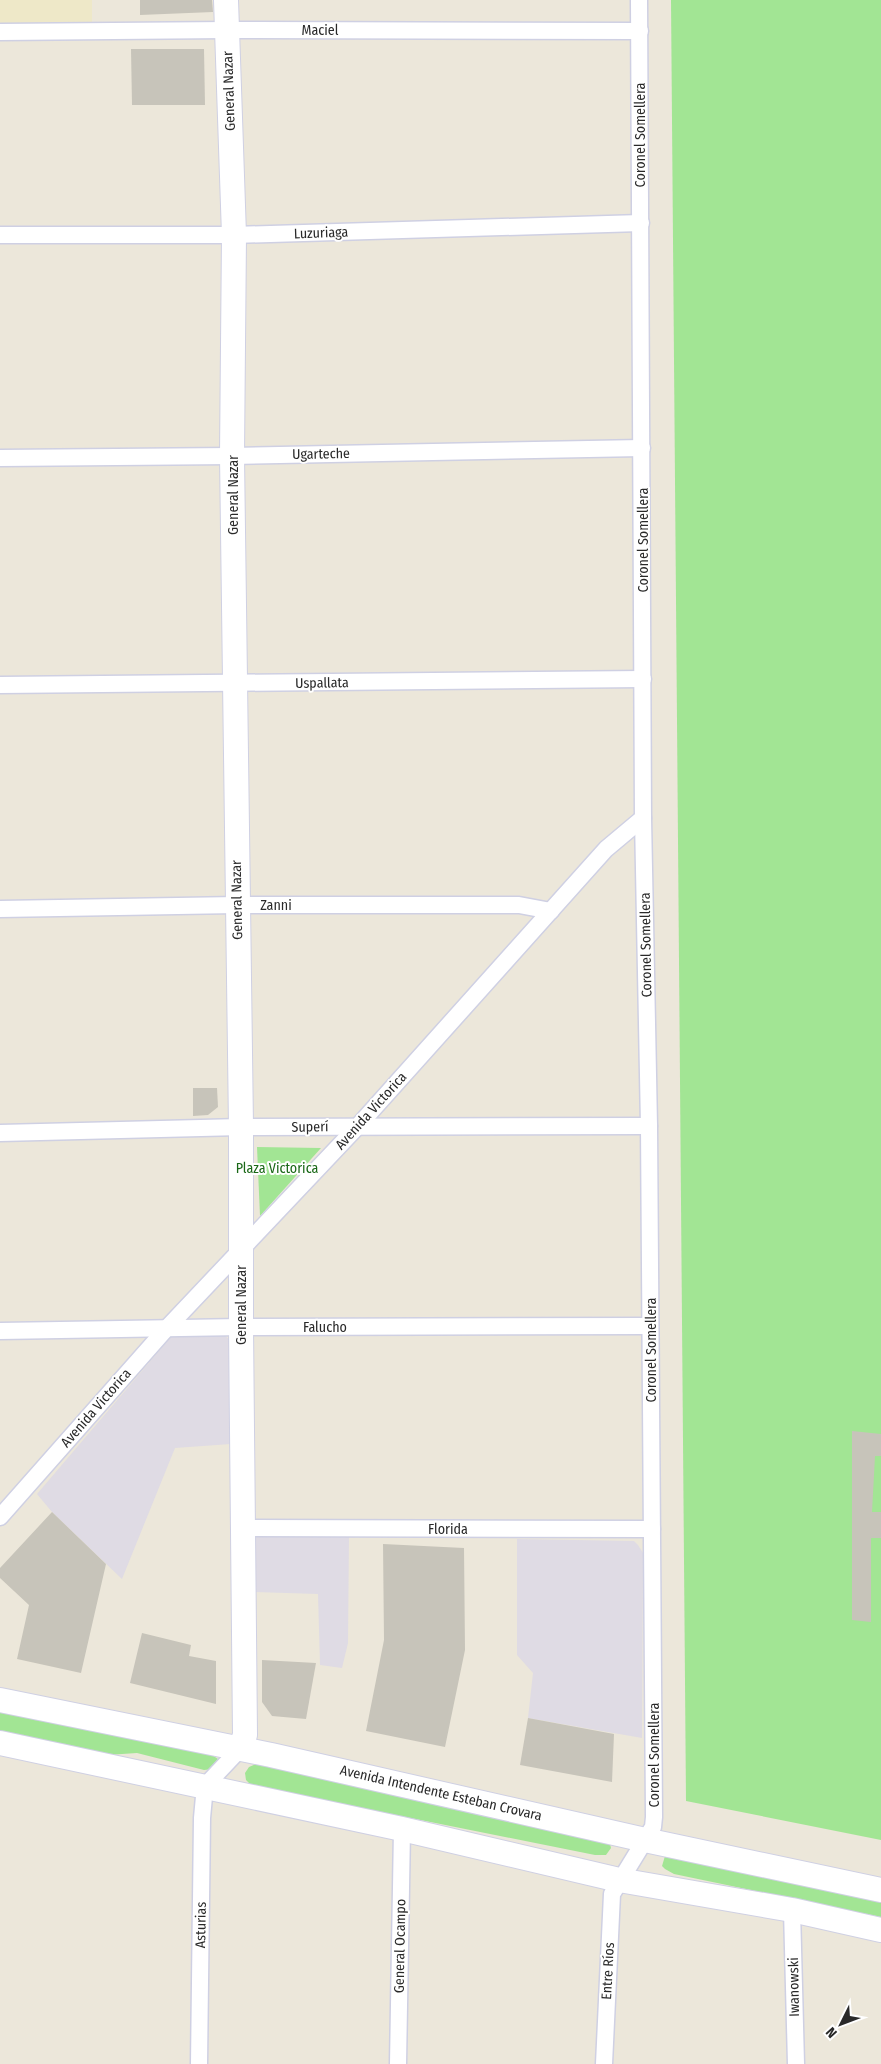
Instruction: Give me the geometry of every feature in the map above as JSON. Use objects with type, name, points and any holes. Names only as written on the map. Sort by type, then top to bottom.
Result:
[{"type":"main road","name":"General Nazar","points":[[226,0],[234,235],[232,456],[241,1127],[245,1735],[240,1749]]},
{"type":"main road","name":"Avenida Intendente Esteban Crovara","points":[[0,1700],[240,1749],[646,1840],[881,1890]]},
{"type":"main road","points":[[0,1743],[402,1829],[619,1880],[792,1910],[881,1930]]},
{"type":"street","name":"Coronel Somellera","points":[[619,1880],[646,1840],[653,1827],[654,1817],[649,1126],[643,818],[639,0]]},
{"type":"street","name":"Maciel","points":[[0,32],[227,30],[640,31]]},
{"type":"street","name":"Luzuriaga","points":[[0,235],[234,235],[641,223]]},
{"type":"street","name":"Ugarteche","points":[[0,458],[232,456],[642,448]]},
{"type":"street","name":"Uspallata","points":[[0,685],[643,679]]},
{"type":"street","name":"Avenida Victorica","points":[[0,1517],[166,1329],[358,1126],[606,849],[643,818]]},
{"type":"street","name":"Zanni","points":[[0,909],[237,905],[519,905],[550,912]]},
{"type":"street","name":"Superí","points":[[0,1133],[241,1127],[649,1126]]},
{"type":"street","name":"Falucho","points":[[0,1331],[241,1327],[650,1326]]},
{"type":"street","name":"Florida","points":[[243,1528],[652,1529]]},
{"type":"street","points":[[205,1786],[240,1749]]},
{"type":"street","name":"Asturias","points":[[199,2064],[202,1818],[205,1786]]},
{"type":"street","name":"General Ocampo","points":[[398,2064],[402,1829]]},
{"type":"street","name":"Entre Ríos","points":[[604,2064],[612,1894],[619,1880]]},
{"type":"street","name":"Iwanowski","points":[[792,1910],[796,2064]]},
{"type":"shaded area","points":[[0,0],[92,0],[92,23],[0,25]]},
{"type":"shaded area","points":[[223,1334],[231,1341],[231,1444],[175,1448],[122,1579],[52,1512],[37,1494],[172,1336]]},
{"type":"shaded area","points":[[258,1536],[349,1536],[348,1643],[342,1668],[320,1665],[318,1594],[254,1592],[254,1539]]},
{"type":"shaded area","points":[[517,1539],[634,1541],[638,1545],[643,1553],[642,1738],[528,1718],[533,1673],[517,1655]]},
{"type":"green space","points":[[671,0],[881,0],[881,1840],[686,1801]]},
{"type":"green space","name":"Plaza Victorica","points":[[257,1147],[321,1148],[260,1216]]},
{"type":"green space","points":[[0,1710],[212,1755],[218,1759],[220,1765],[213,1769],[204,1770],[137,1753],[107,1755],[0,1735]]},
{"type":"green space","points":[[256,1764],[599,1834],[609,1839],[611,1848],[606,1855],[595,1855],[252,1786],[246,1780],[245,1773],[249,1767]]},
{"type":"green space","points":[[665,1856],[881,1895],[881,1917],[674,1874],[662,1866]]},
{"type":"building","points":[[140,0],[212,0],[213,12],[140,15]]},
{"type":"building","points":[[131,49],[204,49],[205,105],[132,105]]},
{"type":"building","points":[[193,1088],[217,1088],[218,1107],[208,1115],[193,1116]]},
{"type":"building","points":[[852,1431],[881,1434],[881,1456],[875,1456],[872,1512],[881,1512],[881,1538],[871,1538],[871,1622],[852,1620]]},
{"type":"building","points":[[52,1512],[106,1564],[81,1673],[17,1659],[29,1605],[0,1578],[0,1568]]},
{"type":"building","points":[[383,1544],[464,1548],[465,1650],[445,1747],[366,1731],[384,1640]]},
{"type":"building","points":[[142,1633],[191,1645],[189,1656],[216,1661],[216,1704],[130,1683]]},
{"type":"building","points":[[262,1660],[316,1663],[306,1719],[272,1716],[262,1702]]},
{"type":"building","points":[[528,1718],[614,1734],[612,1782],[520,1765]]}]
